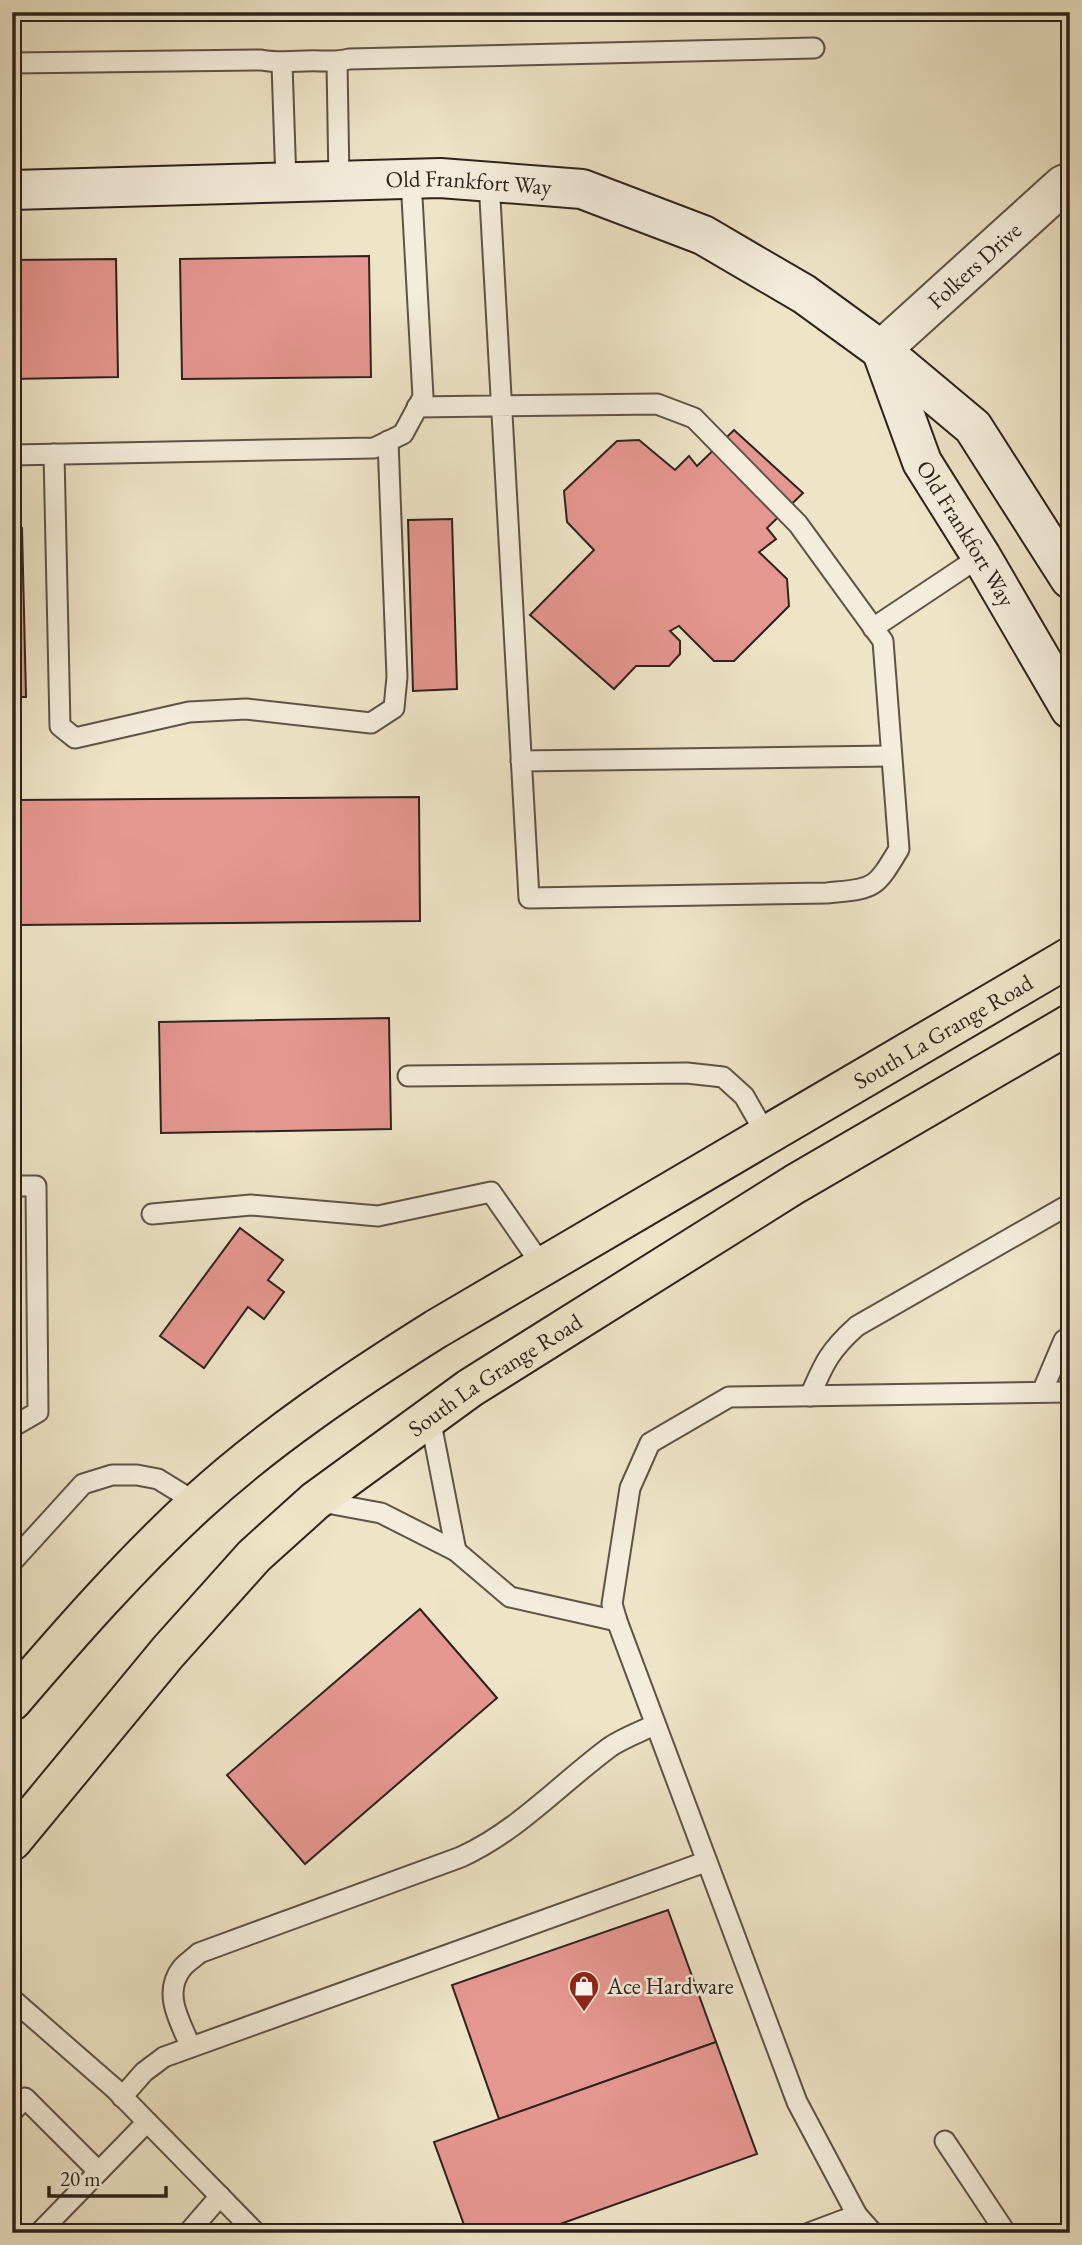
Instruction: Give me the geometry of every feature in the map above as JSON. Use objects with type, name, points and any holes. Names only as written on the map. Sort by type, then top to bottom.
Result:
[{"type":"main road","name":"South La Grange Road","points":[[12,1701],[92,1607],[197,1503],[347,1385],[436,1329],[1070,957]]},
{"type":"main road","name":"South La Grange Road","points":[[12,1841],[168,1652],[245,1566],[315,1501],[470,1388],[795,1184],[1070,1024]]},
{"type":"street","name":"Old Frankfort Way","points":[[12,190],[411,179],[489,181],[582,188],[704,235],[804,294],[881,350],[973,427],[1070,579]]},
{"type":"street","name":"Folkers Drive","points":[[881,350],[1063,185],[1070,182]]},
{"type":"street","name":"Old Frankfort Way","points":[[881,350],[922,462],[981,556],[1070,709]]},
{"type":"lane","points":[[12,63],[261,60],[282,64],[320,61],[337,63],[349,59],[814,48]]},
{"type":"lane","points":[[337,63],[339,181]]},
{"type":"lane","points":[[282,64],[286,183]]},
{"type":"lane","points":[[12,455],[374,448],[403,434],[423,397],[411,179]]},
{"type":"lane","points":[[417,407],[501,405],[657,404],[694,418],[798,524],[883,642],[899,849],[885,872],[870,888],[827,893],[528,898],[521,761],[501,405],[489,181]]},
{"type":"lane","points":[[54,454],[60,726],[75,738],[188,712],[246,709],[371,723],[394,708],[397,677],[388,441]]},
{"type":"lane","points":[[873,628],[981,556]]},
{"type":"lane","points":[[521,761],[891,756]]},
{"type":"lane","points":[[408,1076],[687,1073],[723,1077],[744,1096],[767,1136]]},
{"type":"lane","points":[[12,1186],[36,1186],[38,1412],[12,1427]]},
{"type":"lane","points":[[152,1214],[251,1205],[378,1216],[491,1192],[543,1267]]},
{"type":"lane","points":[[810,1396],[823,1364],[835,1346],[857,1326],[1070,1204]]},
{"type":"lane","points":[[1042,1392],[1064,1340],[1070,1337]]},
{"type":"lane","points":[[873,2233],[857,2215],[797,2102],[617,1622],[612,1604],[630,1488],[650,1443],[729,1397],[1070,1392]]},
{"type":"lane","points":[[430,1418],[456,1551]]},
{"type":"lane","points":[[12,1562],[83,1485],[92,1481],[112,1475],[137,1475],[159,1479],[197,1503]]},
{"type":"lane","points":[[315,1501],[381,1513],[456,1551],[510,1597],[617,1622]]},
{"type":"lane","points":[[191,2047],[172,2003],[174,1984],[182,1968],[199,1953],[488,1845],[515,1826],[612,1745],[654,1725]]},
{"type":"lane","points":[[122,2097],[144,2072],[164,2057],[705,1862]]},
{"type":"lane","points":[[12,1999],[122,2097],[256,2233]]},
{"type":"lane","points":[[12,2112],[25,2098],[98,2171]]},
{"type":"lane","points":[[39,2233],[147,2122]]},
{"type":"lane","points":[[946,2141],[1006,2233]]},
{"type":"lane","points":[[188,2233],[220,2196]]},
{"type":"lane","points":[[809,2233],[857,2215]]},
{"type":"building","points":[[369,256],[371,377],[182,379],[180,259]]},
{"type":"building","points":[[116,259],[118,377],[12,379],[12,260]]},
{"type":"building","points":[[734,430],[803,493],[767,528],[776,539],[759,552],[787,579],[789,606],[734,661],[714,661],[679,626],[670,631],[680,641],[680,654],[669,666],[636,666],[614,689],[530,615],[594,550],[567,522],[564,491],[617,441],[639,440],[675,470],[689,456],[697,466]]},
{"type":"building","points":[[452,519],[457,689],[413,691],[408,520]]},
{"type":"building","points":[[12,528],[22,528],[26,697],[12,697]]},
{"type":"building","points":[[419,797],[420,921],[19,925],[18,800]]},
{"type":"building","points":[[389,1018],[391,1129],[161,1133],[159,1022]]},
{"type":"building","points":[[240,1228],[283,1260],[268,1280],[284,1292],[264,1319],[248,1307],[204,1368],[160,1336]]},
{"type":"building","points":[[420,1609],[497,1698],[305,1864],[227,1775]]},
{"type":"building","name":"Ace Hardware","points":[[668,1910],[716,2042],[499,2119],[452,1985]]},
{"type":"building","points":[[716,2042],[757,2154],[535,2233],[467,2233],[434,2142]]},
{"type":"place","name":"Ace Hardware","points":[[584,2013]]}]
